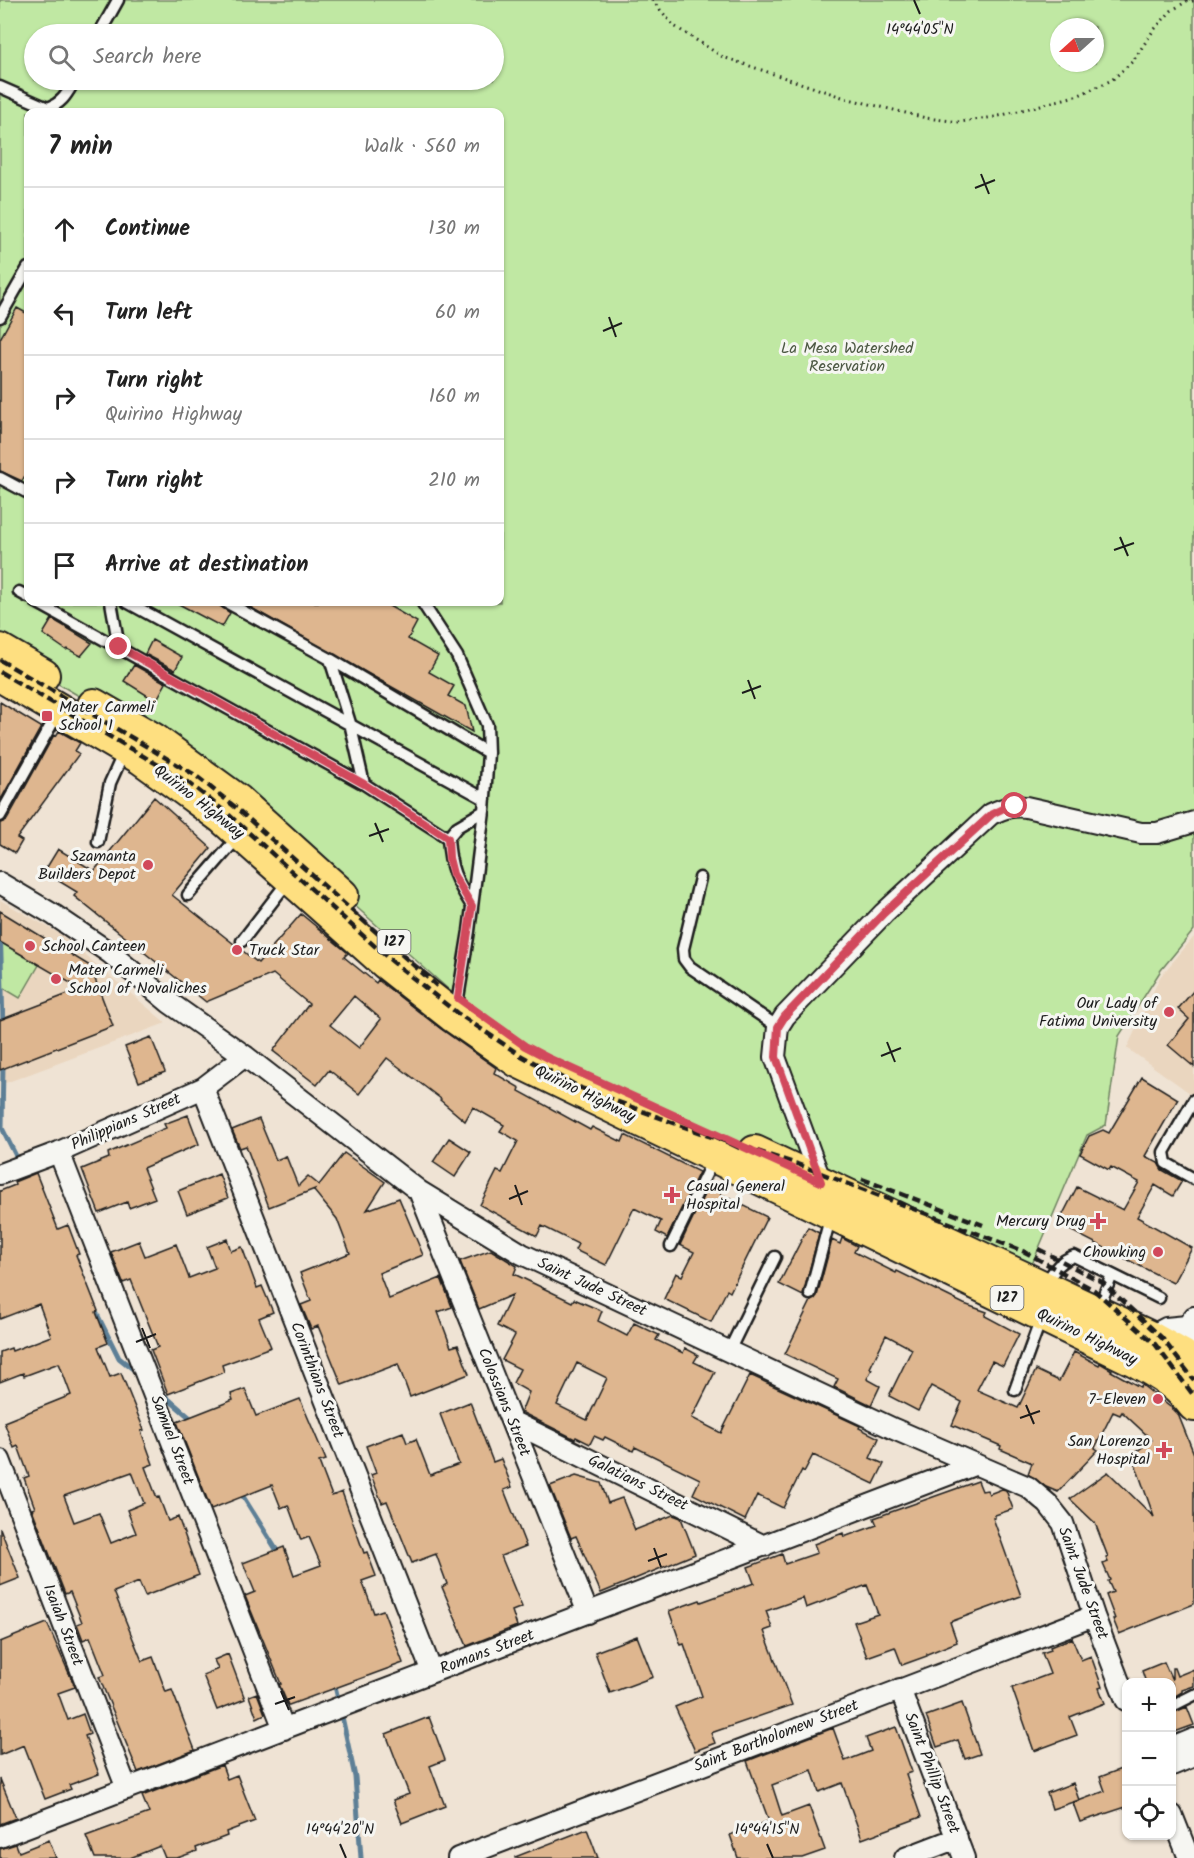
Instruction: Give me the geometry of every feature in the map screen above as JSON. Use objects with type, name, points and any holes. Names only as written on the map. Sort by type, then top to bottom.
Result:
[{"type":"main road","name":"Quirino Highway","points":[[0,650],[153,739],[238,801],[455,1006],[518,1061],[715,1156],[821,1199],[1043,1301],[1135,1360],[1187,1342]]},
{"type":"main road","name":"Quirino Highway","points":[[0,675],[116,743],[184,789],[241,834],[386,963],[525,1046],[821,1199]]},
{"type":"main road","name":"Quirino Highway","points":[[1043,1301],[1097,1312],[1149,1337],[1187,1342]]},
{"type":"main road","name":"Quirino Highway","points":[[1187,1342],[1184,1392],[1194,1405]]},
{"type":"street","points":[[821,1199],[776,1057],[778,1027],[785,1016],[884,913],[992,814],[1004,808],[1026,807],[1141,833],[1157,833],[1194,822]]},
{"type":"street","name":"Saint Jude Street","points":[[0,883],[54,915],[110,953],[170,1003],[245,1056],[419,1191],[522,1254],[974,1465],[1028,1487],[1048,1504],[1063,1523],[1094,1616],[1122,1690]]},
{"type":"street","name":"Philippians Street","points":[[0,1174],[59,1152],[202,1088],[245,1056]]},
{"type":"street","name":"Corinthians Street","points":[[202,1088],[432,1672]]},
{"type":"street","name":"Samuel Street","points":[[59,1152],[284,1729]]},
{"type":"street","name":"Colossians Street","points":[[419,1191],[588,1613]]},
{"type":"street","name":"Galatians Street","points":[[511,1421],[764,1546]]},
{"type":"street","name":"Isaiah Street","points":[[0,1460],[127,1789]]},
{"type":"street","name":"Romans Street","points":[[0,1837],[974,1465]]},
{"type":"street","name":"Saint Bartholomew Street","points":[[458,1858],[1094,1616]]},
{"type":"street","name":"Saint Phillip Street","points":[[900,1689],[964,1858]]},
{"type":"street","points":[[1176,1746],[1194,1739]]},
{"type":"street","points":[[1176,1763],[1194,1756]]},
{"type":"street","points":[[1176,1825],[1189,1858]]},
{"type":"street","points":[[905,1858],[957,1838]]},
{"type":"lane","points":[[105,24],[118,0]]},
{"type":"lane","points":[[1,88],[48,108],[57,105],[69,90]]},
{"type":"lane","points":[[0,317],[24,275]]},
{"type":"lane","points":[[0,478],[24,491]]},
{"type":"lane","points":[[43,606],[364,784],[448,838]]},
{"type":"lane","points":[[112,606],[119,647]]},
{"type":"lane","points":[[134,606],[485,799]]},
{"type":"lane","points":[[233,606],[330,659],[488,753]]},
{"type":"lane","points":[[425,606],[457,656],[487,725],[488,753],[484,811],[472,906],[455,1006]]},
{"type":"lane","points":[[330,659],[350,723],[364,784]]},
{"type":"lane","points":[[0,816],[59,710]]},
{"type":"lane","points":[[98,842],[110,783],[124,752],[116,743]]},
{"type":"lane","points":[[472,906],[453,874],[448,838],[457,827],[484,811]]},
{"type":"lane","points":[[188,895],[241,834]]},
{"type":"lane","points":[[242,941],[290,878]]},
{"type":"lane","points":[[700,878],[683,949],[684,958],[690,968],[778,1027]]},
{"type":"lane","points":[[1194,1100],[1164,1152],[1164,1158],[1166,1162],[1194,1179]]},
{"type":"lane","points":[[671,1246],[715,1156]]},
{"type":"lane","points":[[810,1294],[821,1199]]},
{"type":"lane","points":[[1016,1390],[1043,1301],[1058,1265],[1064,1260],[1074,1256],[1159,1298]]},
{"type":"lane","points":[[729,1351],[775,1257]]},
{"type":"lane","points":[[1097,1312],[1112,1275]]},
{"type":"lane","points":[[1176,1704],[1194,1695]]},
{"type":"path","points":[[652,0],[674,26],[723,57],[845,98],[926,118],[960,122],[995,117],[1079,95],[1112,80],[1133,60],[1153,31],[1171,11],[1187,1],[1194,1]]},
{"type":"shaded area","name":"Mater Carmeli School of Novaliches","points":[[0,900],[60,934],[166,1023],[0,1085]]},
{"type":"shaded area","name":"Our Lady of Fatima University","points":[[1194,937],[1194,1096],[1127,1048],[1160,977]]},
{"type":"green space","name":"La Mesa Watershed Reservation","points":[[0,0],[1194,0],[1194,930],[1161,970],[1119,1036],[1106,1125],[1087,1135],[1030,1269],[821,1182],[525,1046],[458,998],[238,801],[153,739],[0,650]]},
{"type":"green space","points":[[0,942],[39,965],[20,998],[0,986]]},
{"type":"building","points":[[17,308],[24,312],[24,477],[22,481],[0,471],[0,339]]},
{"type":"building","points":[[183,606],[220,606],[230,613],[222,627]]},
{"type":"building","points":[[248,606],[389,606],[417,622],[408,639],[438,656],[429,672],[454,686],[448,696],[466,706],[472,732]]},
{"type":"building","points":[[52,619],[92,643],[81,656],[66,650],[43,634]]},
{"type":"building","points":[[152,640],[182,657],[175,670],[145,654]]},
{"type":"building","points":[[134,665],[166,683],[156,701],[124,681]]},
{"type":"building","points":[[0,702],[41,727],[0,801]]},
{"type":"building","points":[[59,731],[80,743],[75,751],[79,754],[17,838],[22,841],[15,853],[0,844],[0,823],[7,820],[54,735],[56,736]]},
{"type":"building","points":[[154,797],[211,848],[172,895],[258,963],[301,914],[348,953],[344,957],[376,983],[378,980],[496,1068],[494,1073],[520,1088],[519,1091],[590,1130],[592,1127],[622,1142],[625,1135],[699,1172],[667,1238],[656,1232],[661,1221],[634,1208],[606,1265],[575,1250],[578,1244],[542,1226],[537,1236],[480,1205],[497,1171],[502,1173],[518,1141],[500,1131],[504,1125],[473,1107],[465,1121],[441,1099],[387,1058],[359,1094],[329,1070],[317,1085],[273,1051],[309,1004],[273,974],[206,1002],[74,896],[77,892],[44,872],[58,849],[94,871]],"holes":[[[354,996],[381,1019],[359,1048],[330,1025]]]},
{"type":"building","points":[[0,911],[90,966],[113,1026],[0,1070],[0,1020],[81,989],[0,942]]},
{"type":"building","points":[[1194,990],[1194,1067],[1168,1045],[1189,1019],[1178,1009]]},
{"type":"building","points":[[151,1037],[165,1072],[139,1082],[125,1047]]},
{"type":"building","points":[[1142,1077],[1178,1099],[1145,1156],[1158,1163],[1162,1170],[1182,1181],[1173,1196],[1155,1185],[1137,1217],[1192,1248],[1173,1283],[1058,1224],[1077,1187],[1123,1210],[1139,1182],[1111,1167],[1109,1170],[1080,1154],[1089,1136],[1103,1130],[1109,1133]]},
{"type":"building","points":[[188,1115],[199,1144],[143,1168],[155,1198],[129,1208],[127,1202],[99,1213],[82,1169],[109,1158],[108,1153],[166,1128],[164,1124]]},
{"type":"building","points":[[259,1119],[276,1160],[286,1156],[298,1186],[308,1176],[319,1185],[344,1153],[385,1182],[367,1210],[399,1198],[423,1255],[379,1273],[389,1299],[441,1278],[452,1307],[438,1312],[451,1347],[458,1345],[469,1374],[410,1397],[398,1364],[342,1385],[318,1326],[311,1329],[301,1305],[311,1301],[300,1273],[350,1253],[337,1219],[314,1191],[315,1189],[269,1207],[246,1146],[240,1148],[232,1130]]},
{"type":"building","points":[[449,1138],[471,1152],[455,1177],[433,1162]]},
{"type":"building","points":[[36,1173],[58,1229],[68,1225],[79,1254],[76,1255],[108,1343],[98,1347],[110,1377],[121,1373],[144,1430],[141,1431],[153,1464],[145,1467],[168,1521],[178,1517],[199,1575],[145,1596],[139,1582],[114,1592],[142,1661],[153,1657],[166,1692],[172,1690],[195,1750],[138,1772],[99,1677],[105,1675],[90,1637],[83,1640],[77,1624],[82,1622],[70,1592],[65,1594],[32,1509],[35,1508],[24,1478],[29,1476],[18,1446],[14,1448],[4,1422],[71,1395],[59,1363],[0,1382],[0,1352],[11,1348],[12,1351],[51,1336],[39,1304],[0,1319],[0,1191],[15,1185],[14,1182]],"holes":[[[132,1472],[144,1503],[127,1510],[136,1533],[111,1543],[99,1513],[74,1522],[64,1496]]]},
{"type":"building","points":[[219,1174],[228,1198],[187,1214],[178,1191]]},
{"type":"building","points":[[710,1182],[722,1195],[767,1217],[730,1292],[727,1290],[711,1322],[664,1299],[676,1273],[682,1276],[694,1252],[680,1245]]},
{"type":"building","points":[[808,1227],[819,1233],[803,1296],[779,1284]]},
{"type":"building","points":[[842,1238],[857,1246],[854,1252],[964,1304],[987,1312],[985,1316],[1019,1334],[1003,1366],[992,1361],[977,1390],[1018,1408],[1036,1370],[1059,1381],[1074,1352],[1099,1365],[1100,1363],[1140,1387],[1142,1385],[1178,1414],[1194,1454],[1194,1604],[1119,1634],[1113,1619],[1115,1619],[1106,1595],[1113,1592],[1103,1564],[1108,1562],[1106,1558],[1108,1557],[1095,1523],[1070,1499],[1108,1472],[1154,1517],[1132,1455],[1152,1440],[1122,1412],[1120,1415],[1113,1412],[1095,1448],[1098,1450],[1058,1492],[1046,1487],[1028,1474],[1032,1463],[1000,1449],[1001,1446],[952,1425],[962,1402],[931,1386],[918,1411],[889,1396],[912,1349],[886,1335],[867,1379],[880,1386],[871,1405],[834,1387],[838,1379],[785,1354],[811,1301],[817,1296],[832,1240],[840,1244]]},
{"type":"building","points":[[227,1239],[231,1251],[242,1247],[257,1288],[262,1286],[273,1312],[259,1318],[271,1347],[222,1365],[224,1372],[168,1394],[151,1350],[158,1347],[131,1280],[123,1283],[111,1252],[139,1241],[145,1256],[176,1244],[189,1278],[215,1268],[207,1247]]},
{"type":"building","points":[[491,1250],[517,1266],[514,1274],[572,1302],[574,1299],[602,1311],[598,1321],[627,1336],[634,1323],[659,1335],[656,1340],[683,1353],[685,1348],[698,1355],[694,1362],[715,1372],[692,1418],[721,1433],[750,1375],[860,1426],[859,1428],[879,1438],[870,1458],[884,1464],[874,1484],[813,1455],[804,1472],[802,1470],[783,1508],[757,1495],[745,1520],[693,1494],[700,1479],[635,1447],[633,1451],[605,1437],[603,1440],[594,1436],[590,1444],[521,1412],[529,1392],[513,1383],[520,1369],[502,1360],[515,1335],[497,1326],[512,1295],[479,1309],[460,1261]],"holes":[[[577,1363],[607,1378],[587,1420],[557,1405]]]},
{"type":"building","points":[[245,1389],[256,1416],[300,1399],[326,1460],[319,1462],[332,1496],[342,1492],[364,1553],[367,1552],[376,1576],[362,1581],[374,1613],[383,1610],[403,1663],[289,1705],[245,1596],[255,1592],[243,1563],[284,1547],[294,1575],[321,1565],[309,1537],[301,1540],[288,1505],[281,1508],[272,1485],[211,1509],[177,1422],[233,1400],[231,1394]]},
{"type":"building","points":[[470,1402],[493,1462],[501,1459],[512,1487],[504,1490],[526,1546],[501,1556],[522,1607],[512,1611],[517,1626],[467,1646],[442,1587],[447,1584],[436,1554],[412,1563],[387,1501],[382,1503],[371,1475],[376,1473],[366,1446],[403,1432],[407,1443],[416,1439],[430,1475],[459,1464],[440,1414]]},
{"type":"building","points":[[576,1476],[601,1483],[608,1503],[622,1498],[635,1530],[673,1515],[681,1518],[695,1554],[601,1593],[576,1536],[571,1538],[550,1486]]},
{"type":"building","points":[[978,1481],[982,1491],[987,1490],[989,1494],[1002,1489],[1006,1490],[1013,1509],[995,1515],[993,1518],[1021,1596],[950,1622],[957,1642],[902,1665],[895,1647],[867,1657],[854,1622],[878,1614],[867,1585],[806,1608],[803,1598],[766,1611],[772,1628],[764,1631],[792,1705],[711,1733],[715,1743],[695,1751],[675,1707],[702,1696],[684,1644],[681,1645],[669,1611],[754,1583],[748,1567],[782,1554],[785,1564],[817,1553],[814,1544],[843,1533],[844,1537],[877,1525],[874,1518]]},
{"type":"building","points":[[0,1528],[20,1578],[0,1586]]},
{"type":"building","points":[[47,1623],[75,1687],[58,1693],[68,1720],[83,1714],[90,1734],[85,1736],[99,1774],[69,1785],[71,1789],[45,1799],[24,1745],[0,1755],[0,1642]]},
{"type":"building","points":[[637,1636],[653,1677],[610,1693],[595,1652]]},
{"type":"building","points":[[1072,1638],[1081,1660],[1091,1656],[1105,1703],[1070,1717],[1077,1735],[1034,1751],[1012,1688],[1050,1674],[1042,1653]]},
{"type":"building","points":[[228,1654],[245,1699],[217,1710],[203,1675],[218,1669],[214,1660]]},
{"type":"building","points":[[1164,1662],[1171,1678],[1144,1678],[1142,1671]]},
{"type":"building","points":[[1172,1668],[1177,1676],[1194,1669],[1194,1686],[1176,1696],[1176,1678],[1172,1678]]},
{"type":"building","points":[[257,1693],[265,1714],[257,1718],[249,1696]]},
{"type":"building","points":[[962,1703],[980,1754],[965,1759],[958,1740],[937,1747],[926,1716]]},
{"type":"building","points":[[1187,1707],[1194,1725],[1176,1732],[1176,1711]]},
{"type":"building","points":[[429,1717],[445,1760],[430,1766],[445,1806],[402,1823],[393,1800],[409,1794],[386,1734]]},
{"type":"building","points":[[896,1727],[912,1772],[906,1774],[921,1817],[862,1839],[842,1783],[819,1792],[812,1770],[772,1785],[782,1816],[809,1806],[825,1850],[802,1858],[738,1858],[730,1835],[769,1821],[747,1761],[833,1728],[845,1761],[871,1751],[866,1738]]},
{"type":"building","points":[[222,1765],[227,1779],[237,1775],[255,1821],[226,1832],[227,1836],[177,1858],[165,1858],[160,1846],[130,1858],[95,1858],[86,1836],[149,1813],[142,1796]]},
{"type":"building","points":[[1122,1769],[1122,1808],[1080,1822],[1073,1803],[1105,1791],[1100,1777]]},
{"type":"building","points":[[0,1779],[16,1818],[0,1824]]},
{"type":"building","points":[[1073,1783],[1079,1800],[1052,1809],[1047,1793]]},
{"type":"building","points":[[587,1829],[598,1858],[515,1858],[515,1857]]},
{"type":"building","points":[[49,1840],[56,1858],[0,1858],[0,1849],[16,1844],[19,1852]]},
{"type":"waterway","points":[[0,924],[3,1024]]},
{"type":"waterway","points":[[3,1063],[2,1128],[29,1182]]},
{"type":"waterway","points":[[94,1308],[119,1358],[138,1373]]},
{"type":"waterway","points":[[159,1391],[195,1422]]},
{"type":"waterway","points":[[239,1490],[279,1554]]},
{"type":"waterway","points":[[334,1682],[339,1703]]},
{"type":"waterway","points":[[341,1712],[355,1777],[361,1858]]},
{"type":"railway","points":[[0,660],[195,775],[234,806],[437,986]]},
{"type":"railway","points":[[0,672],[189,783],[228,814],[388,958],[457,1013],[520,1055],[581,1088],[706,1135],[797,1164],[1025,1252],[1094,1290],[1155,1344],[1194,1396]]},
{"type":"railway","points":[[862,1179],[983,1225]]},
{"type":"railway","points":[[1038,1249],[1102,1282],[1162,1338],[1194,1380]]},
{"type":"place","name":"Mater Carmeli School 1","points":[[47,716]]},
{"type":"place","name":"Szamanta Builders Depot","points":[[148,865]]},
{"type":"place","name":"School Canteen","points":[[30,946]]},
{"type":"place","name":"Truck Star","points":[[237,950]]},
{"type":"place","name":"Mater Carmeli School of Novaliches","points":[[56,979]]},
{"type":"place","name":"Our Lady of Fatima University","points":[[1169,1012]]},
{"type":"place","name":"Casual General Hospital","points":[[672,1195]]},
{"type":"place","name":"Mercury Drug","points":[[1098,1221]]},
{"type":"place","name":"Chowking","points":[[1158,1252]]},
{"type":"place","name":"7-Eleven","points":[[1158,1399]]},
{"type":"place","name":"San Lorenzo Hospital","points":[[1164,1450]]},
{"type":"route","points":[[119,647],[364,784],[448,838],[453,874],[472,906],[458,998],[525,1046],[550,1059],[821,1182],[776,1057],[775,1042],[778,1027],[785,1016],[884,913],[992,814],[1015,806]]}]
